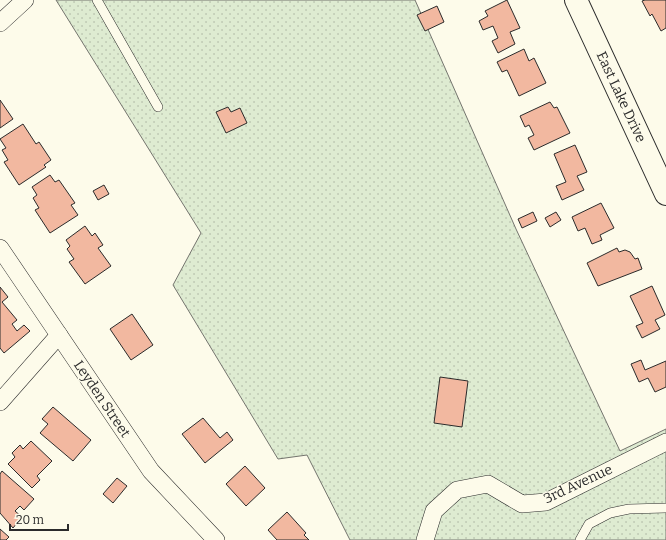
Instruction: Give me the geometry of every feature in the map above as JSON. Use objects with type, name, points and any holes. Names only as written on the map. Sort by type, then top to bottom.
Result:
[{"type":"street","points":[[0,23],[25,0]]},
{"type":"street","name":"East Lake Drive","points":[[576,0],[666,194]]},
{"type":"street","name":"Leyden Street","points":[[0,248],[151,471],[216,540]]},
{"type":"street","points":[[0,402],[59,335]]},
{"type":"street","name":"3rd Avenue","points":[[425,540],[434,511],[457,490],[488,484],[522,504],[546,502],[666,442]]},
{"type":"lane","points":[[97,0],[158,107]]},
{"type":"lane","points":[[580,540],[590,524],[610,513],[629,509],[666,508]]},
{"type":"green space","points":[[56,0],[415,0],[516,229],[620,451],[666,429],[666,540],[350,540],[307,455],[278,459],[173,285],[201,233]]},
{"type":"building","points":[[507,0],[520,28],[510,32],[515,44],[498,53],[492,41],[498,38],[493,26],[483,30],[479,21],[488,16],[485,11]]},
{"type":"building","points":[[666,0],[666,28],[661,31],[652,14],[650,16],[642,1]]},
{"type":"building","points":[[437,6],[444,22],[425,31],[417,15]]},
{"type":"building","points":[[524,49],[529,61],[534,58],[546,83],[519,96],[507,70],[502,72],[497,62]]},
{"type":"building","points":[[0,100],[13,119],[0,128]]},
{"type":"building","points":[[550,102],[554,108],[557,107],[570,133],[534,150],[528,138],[534,135],[529,125],[525,127],[520,116]]},
{"type":"building","points":[[228,107],[231,112],[240,108],[247,123],[226,133],[216,112]]},
{"type":"building","points":[[23,124],[36,144],[39,142],[51,160],[44,165],[46,167],[19,185],[4,162],[8,160],[2,150],[6,148],[0,139]]},
{"type":"building","points":[[575,145],[587,172],[577,176],[584,190],[562,200],[556,186],[566,182],[554,154]]},
{"type":"building","points":[[50,175],[55,182],[59,180],[75,203],[71,205],[78,215],[50,233],[35,210],[39,208],[33,198],[37,195],[32,187]]},
{"type":"building","points":[[104,185],[109,194],[98,200],[93,191]]},
{"type":"building","points":[[601,203],[614,228],[600,235],[602,240],[592,244],[585,228],[578,231],[572,217]]},
{"type":"building","points":[[533,212],[537,221],[522,228],[518,219]]},
{"type":"building","points":[[556,212],[561,220],[550,227],[545,218]]},
{"type":"building","points":[[85,226],[92,236],[95,233],[103,245],[98,248],[111,266],[85,284],[69,262],[74,259],[67,249],[70,246],[66,240]]},
{"type":"building","points":[[617,248],[619,252],[625,250],[630,252],[635,259],[638,258],[642,269],[598,286],[587,263]]},
{"type":"building","points":[[652,286],[665,315],[655,320],[660,329],[642,338],[636,326],[643,323],[630,296]]},
{"type":"building","points":[[0,287],[8,297],[2,302],[17,320],[12,324],[17,331],[24,325],[30,331],[4,353],[0,348]]},
{"type":"building","points":[[132,314],[153,345],[131,360],[110,329]]},
{"type":"building","points":[[641,360],[645,370],[666,361],[666,387],[655,392],[648,378],[639,382],[631,364]]},
{"type":"building","points":[[440,377],[468,381],[462,427],[434,423]]},
{"type":"building","points":[[53,407],[91,440],[73,461],[40,433],[48,424],[42,419]]},
{"type":"building","points":[[203,418],[220,438],[227,432],[233,440],[205,463],[182,434]]},
{"type":"building","points":[[31,441],[52,461],[37,476],[40,480],[32,488],[8,464],[15,457],[12,453],[20,445],[23,449]]},
{"type":"building","points":[[245,466],[265,488],[246,506],[226,484]]},
{"type":"building","points":[[2,471],[34,499],[24,510],[20,506],[15,511],[22,517],[13,528],[0,513],[0,474]]},
{"type":"building","points":[[117,478],[127,486],[113,503],[103,494]]},
{"type":"building","points":[[287,512],[306,533],[304,535],[309,540],[277,540],[268,530]]},
{"type":"building","points":[[0,529],[9,537],[6,540],[0,540]]}]
